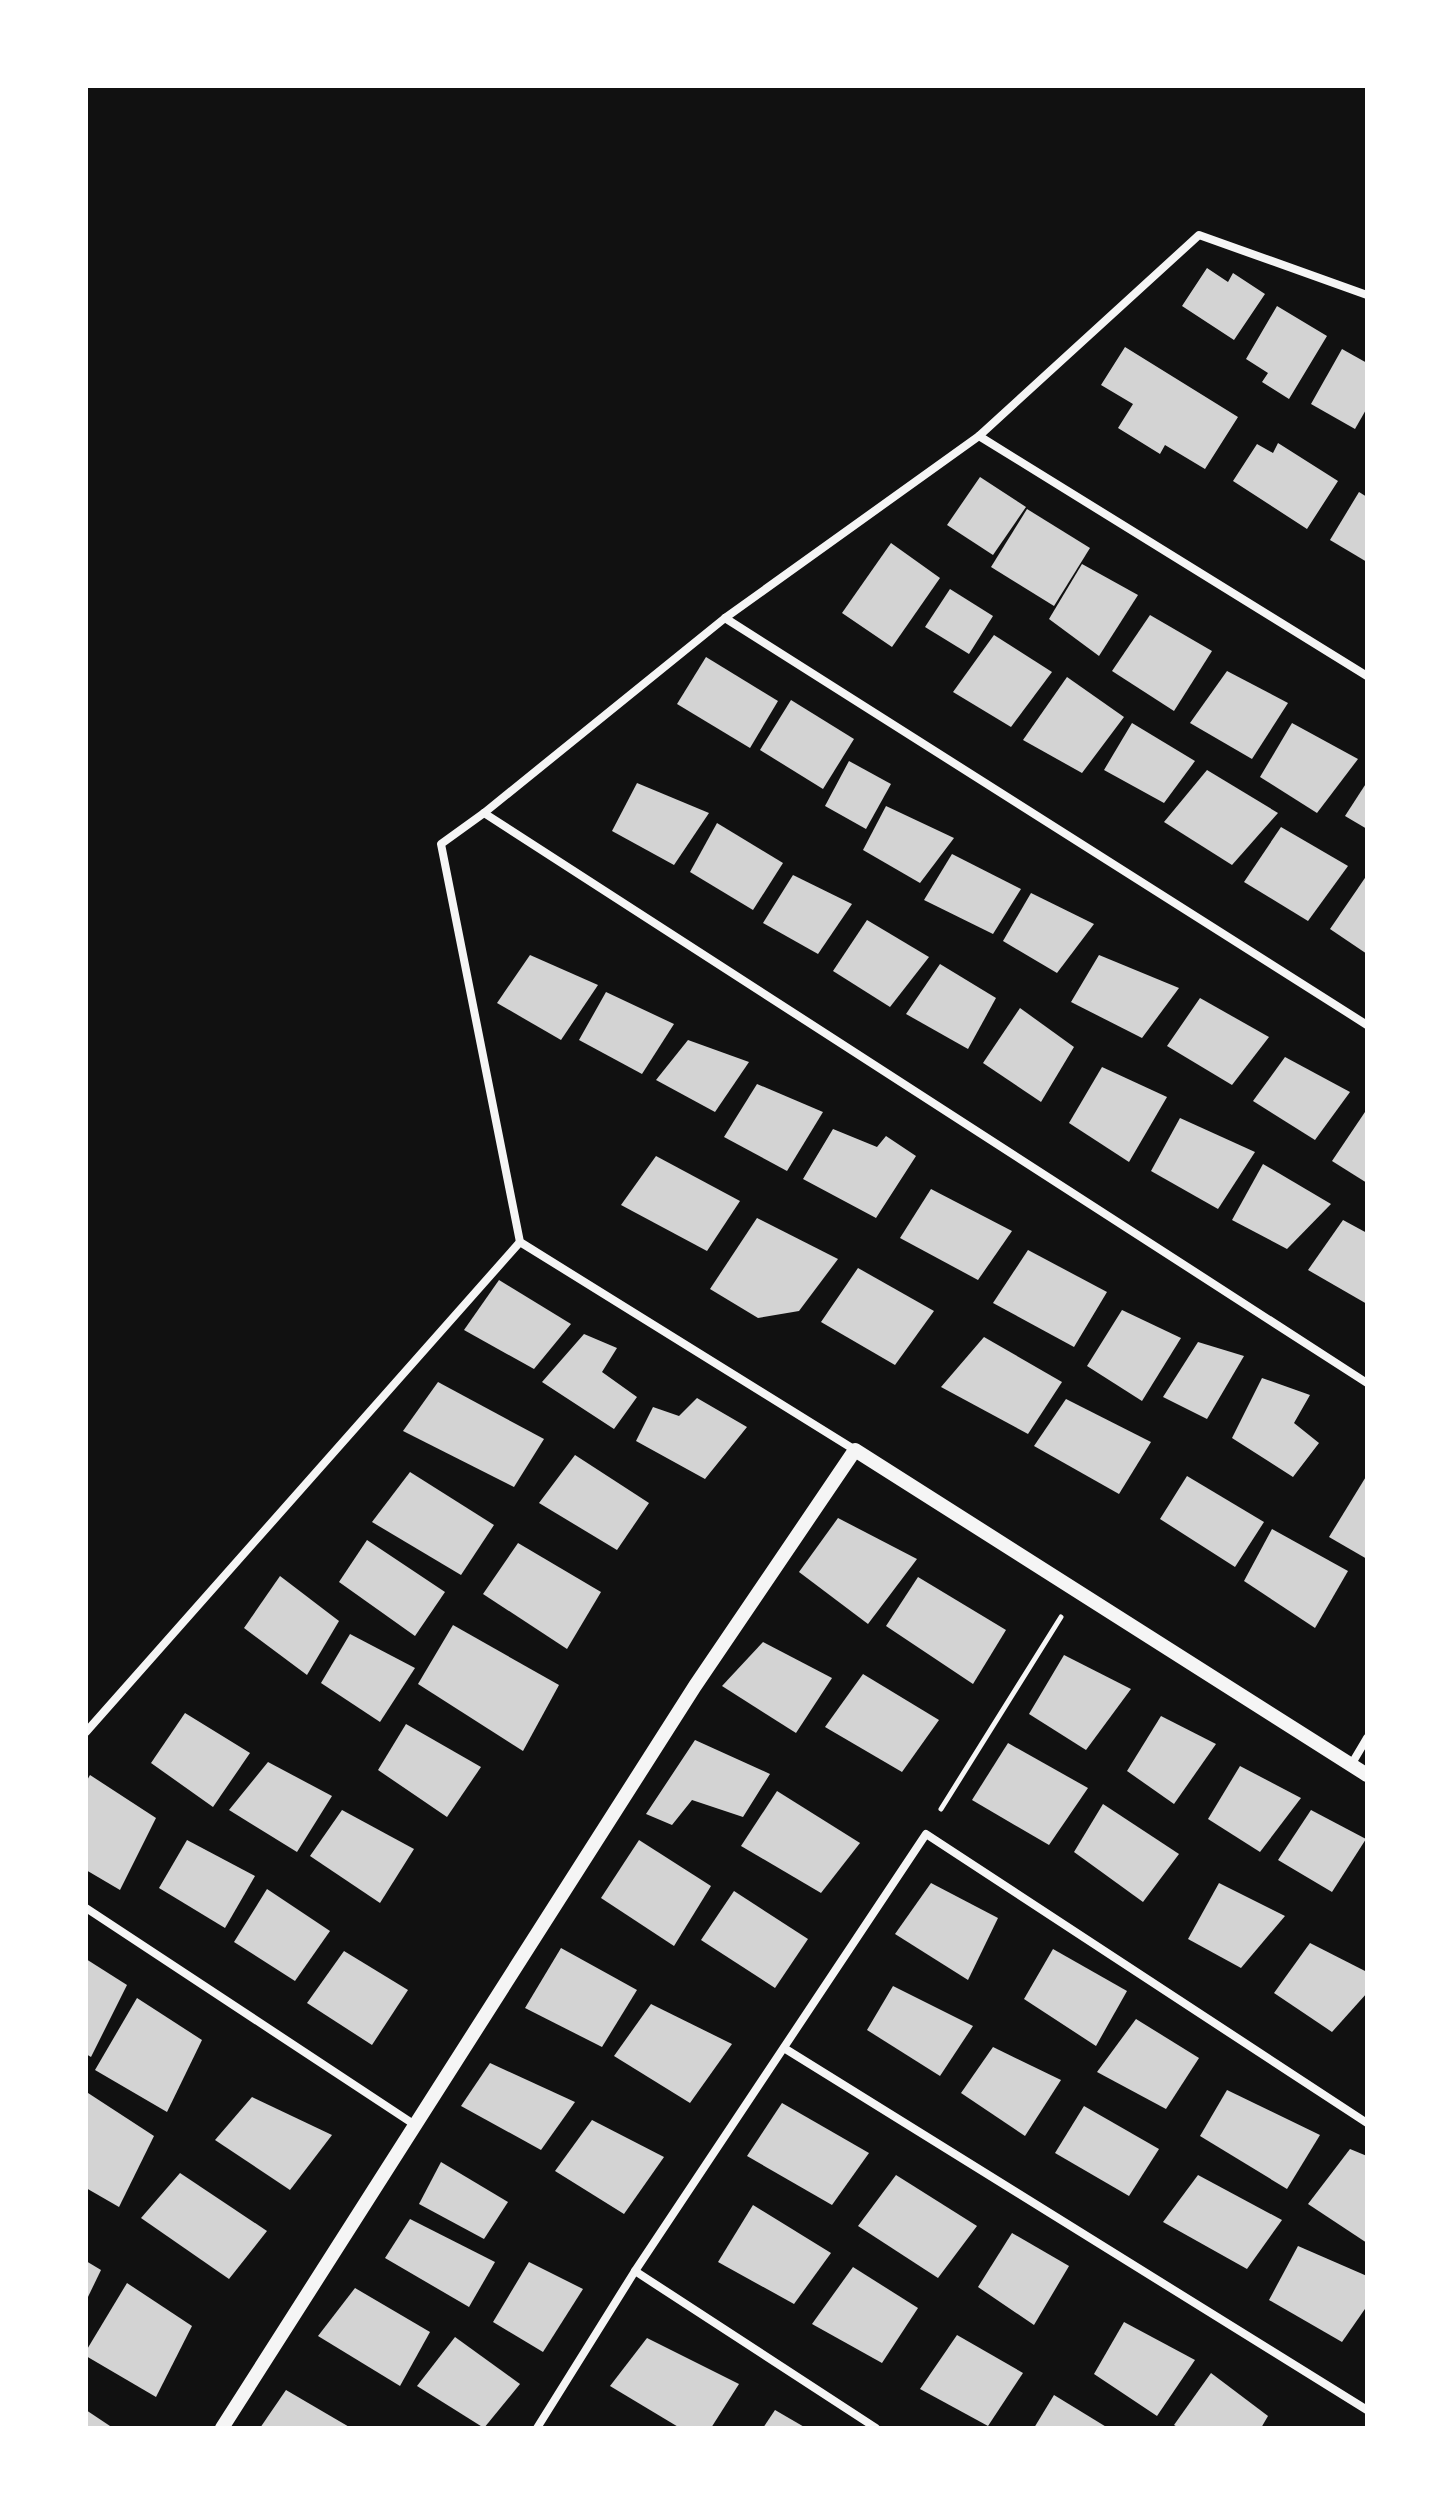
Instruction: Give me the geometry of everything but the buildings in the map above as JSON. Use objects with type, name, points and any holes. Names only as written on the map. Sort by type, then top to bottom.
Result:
[{"type":"street","points":[[1367,295],[1199,235],[979,436],[725,618],[484,813],[441,844],[520,1242],[1367,1775]]},
{"type":"street","points":[[979,436],[1367,676]]},
{"type":"street","points":[[725,618],[1367,1025]]},
{"type":"street","points":[[484,813],[1367,1383]]},
{"type":"street","points":[[86,1732],[520,1242]]},
{"type":"street","points":[[222,2428],[695,1686],[855,1450]]},
{"type":"street","points":[[1351,1765],[1367,1738]]},
{"type":"street","points":[[537,2428],[635,2271],[926,1834],[1367,2123]]},
{"type":"street","points":[[86,1908],[416,2126]]},
{"type":"street","points":[[784,2048],[1367,2410]]},
{"type":"street","points":[[635,2271],[876,2428]]},
{"type":"path","points":[[926,1834],[1062,1616]]}]
